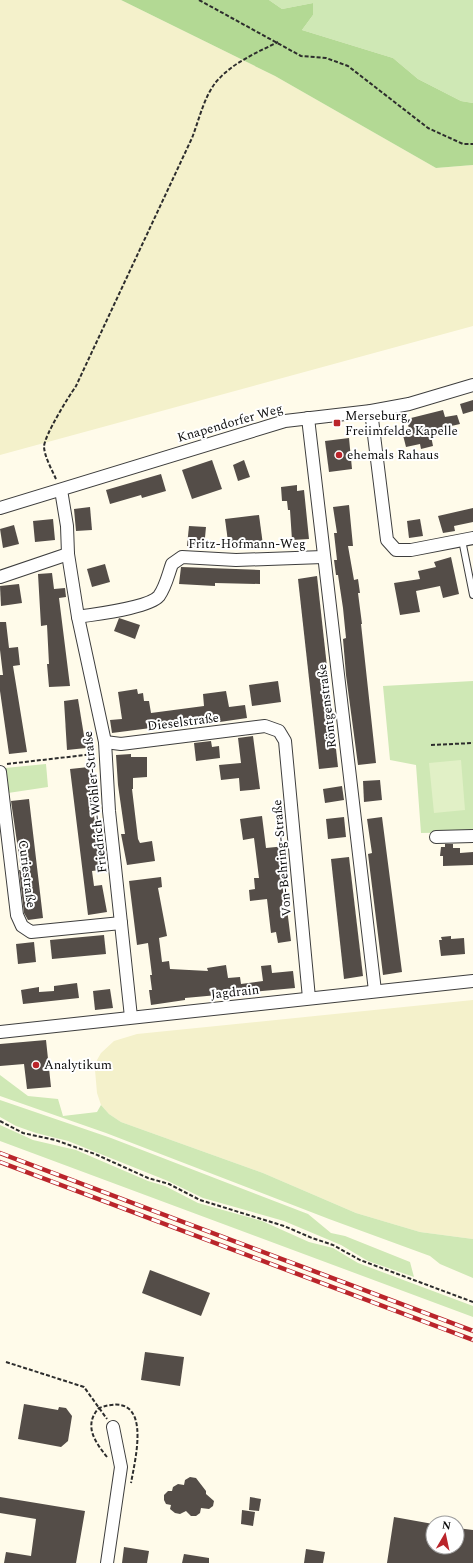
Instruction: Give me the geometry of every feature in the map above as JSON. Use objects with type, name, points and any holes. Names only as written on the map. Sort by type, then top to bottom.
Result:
[{"type":"street","name":"Knapendorfer Weg","points":[[0,508],[248,431],[285,421],[371,411],[409,404],[473,385]]},
{"type":"street","points":[[371,411],[387,540],[396,550],[411,550],[468,539]]},
{"type":"street","name":"Röntgenstraße","points":[[308,418],[375,991]]},
{"type":"street","name":"Friedrich-Wöhler-Straße","points":[[61,490],[67,526],[68,554],[78,617],[106,747],[109,811],[131,1017]]},
{"type":"street","points":[[0,576],[68,554]]},
{"type":"street","name":"Fritz-Hofmann-Weg","points":[[78,617],[136,607],[158,597],[166,583],[172,564],[182,557],[236,560],[324,557]]},
{"type":"street","name":"Dieselstraße","points":[[106,747],[265,726]]},
{"type":"street","name":"Von-Behring-Straße","points":[[265,726],[279,731],[285,741],[309,998]]},
{"type":"street","name":"Curiestraße","points":[[0,772],[17,914],[22,926],[31,932],[121,923]]},
{"type":"street","points":[[436,837],[473,836]]},
{"type":"street","name":"Jagdrain","points":[[0,1032],[473,981]]},
{"type":"street","points":[[107,1563],[121,1467],[113,1427]]},
{"type":"lane","points":[[468,539],[473,595]]},
{"type":"path","points":[[200,0],[301,56],[326,58],[348,66],[428,128],[463,144],[473,144]]},
{"type":"path","points":[[61,490],[47,461],[44,446],[63,404],[79,379],[192,138],[207,98],[216,82],[237,64],[278,42]]},
{"type":"path","points":[[431,745],[473,743]]},
{"type":"path","points":[[0,765],[106,747]]},
{"type":"path","points":[[0,1122],[23,1133],[55,1140],[95,1154],[169,1184],[200,1200],[284,1226],[333,1245],[365,1262],[473,1302]]},
{"type":"path","points":[[6,1362],[84,1387],[113,1427]]},
{"type":"shaded area","points":[[0,0],[121,0],[275,76],[436,168],[473,165],[473,326],[0,455]]},
{"type":"shaded area","points":[[473,1000],[473,1239],[420,1232],[356,1213],[263,1173],[121,1122],[109,1114],[101,1105],[97,1093],[95,1070],[97,1060],[101,1053],[114,1041],[137,1034]]},
{"type":"green space","points":[[121,0],[269,0],[282,9],[313,3],[313,15],[302,30],[393,58],[418,79],[461,101],[473,103],[473,165],[436,168],[275,76]]},
{"type":"green space","points":[[269,0],[473,0],[473,103],[461,101],[418,79],[393,58],[302,30],[313,15],[313,3],[282,9]]},
{"type":"green space","points":[[473,681],[473,832],[421,833],[416,765],[390,760],[383,686]]},
{"type":"green space","points":[[461,760],[465,810],[434,813],[429,763]]},
{"type":"green space","points":[[46,764],[48,787],[8,793],[5,768]]},
{"type":"green space","points":[[0,1075],[28,1096],[58,1099],[63,1116],[97,1112],[101,1105],[109,1114],[121,1122],[263,1173],[356,1213],[420,1232],[473,1239],[473,1278],[440,1264],[430,1256],[329,1219],[106,1133],[0,1096]]},
{"type":"green space","points":[[0,1100],[111,1138],[308,1214],[331,1233],[345,1236],[410,1262],[414,1277],[368,1261],[341,1245],[284,1221],[203,1198],[168,1181],[68,1141],[16,1126],[0,1117]]},
{"type":"green space","points":[[0,1125],[33,1140],[76,1150],[148,1181],[165,1186],[198,1203],[262,1221],[309,1242],[333,1248],[358,1263],[473,1306],[473,1317],[0,1141]]},
{"type":"building","points":[[473,400],[473,411],[463,414],[460,404]]},
{"type":"building","points":[[443,410],[445,417],[457,415],[460,424],[430,431],[433,446],[421,449],[420,444],[406,447],[402,431],[409,429],[407,419]]},
{"type":"building","name":"ehemals Rahaus","points":[[349,438],[352,469],[329,472],[325,441]]},
{"type":"building","points":[[212,460],[222,489],[192,499],[182,470]]},
{"type":"building","points":[[244,460],[250,477],[238,481],[233,465]]},
{"type":"building","points":[[161,474],[166,491],[142,498],[141,495],[110,504],[106,490]]},
{"type":"building","points":[[297,485],[297,491],[304,490],[309,539],[292,540],[290,510],[288,510],[287,501],[282,501],[281,487]]},
{"type":"building","points":[[349,505],[353,546],[348,546],[354,580],[358,579],[360,593],[358,593],[376,763],[358,765],[346,675],[343,639],[346,638],[343,608],[334,560],[337,560],[334,533],[337,533],[333,507]]},
{"type":"building","points":[[90,507],[92,530],[76,531],[74,509]]},
{"type":"building","points":[[473,508],[473,522],[454,526],[455,531],[443,533],[438,516]]},
{"type":"building","points":[[259,515],[263,545],[229,549],[225,519]]},
{"type":"building","points":[[53,519],[55,540],[35,542],[33,521]]},
{"type":"building","points":[[420,519],[423,536],[409,538],[407,521]]},
{"type":"building","points":[[14,525],[19,544],[3,548],[0,529]]},
{"type":"building","points":[[189,526],[206,527],[204,548],[187,546]]},
{"type":"building","points":[[451,557],[459,594],[443,598],[440,586],[416,591],[420,612],[400,615],[394,583],[420,579],[418,571],[436,567],[434,562]]},
{"type":"building","points":[[105,564],[110,582],[92,587],[87,569]]},
{"type":"building","points":[[181,567],[260,570],[260,584],[215,583],[215,586],[179,584]]},
{"type":"building","points":[[52,573],[54,589],[65,588],[66,597],[59,598],[70,686],[49,687],[47,664],[49,664],[47,625],[41,626],[38,574]]},
{"type":"building","points":[[317,576],[338,767],[319,769],[298,579]]},
{"type":"building","points":[[19,584],[22,603],[1,606],[0,586]]},
{"type":"building","points":[[119,618],[140,625],[135,639],[114,631]]},
{"type":"building","points":[[0,622],[6,622],[9,648],[18,647],[20,665],[13,666],[27,752],[9,754],[0,691],[0,675],[3,675],[0,650]]},
{"type":"building","points":[[278,681],[281,702],[252,706],[249,685]]},
{"type":"building","points":[[137,689],[138,694],[143,693],[144,701],[149,701],[151,713],[204,706],[203,694],[226,691],[229,707],[245,705],[247,718],[206,724],[205,721],[112,733],[110,720],[122,719],[118,692]]},
{"type":"building","points":[[78,699],[86,748],[67,750],[64,701]]},
{"type":"building","points":[[253,736],[260,789],[240,791],[239,778],[221,780],[219,765],[241,763],[238,738]]},
{"type":"building","points":[[211,741],[212,747],[219,746],[220,758],[196,761],[194,743]]},
{"type":"building","points":[[131,754],[131,757],[147,757],[147,777],[133,778],[132,789],[138,839],[140,843],[152,841],[155,861],[127,865],[121,834],[125,834],[118,785],[116,755]]},
{"type":"building","points":[[89,767],[100,870],[92,871],[94,886],[102,885],[107,912],[88,915],[70,769]]},
{"type":"building","points":[[380,780],[382,800],[364,802],[363,781]]},
{"type":"building","points":[[342,786],[344,800],[325,803],[323,789]]},
{"type":"building","points":[[29,799],[43,918],[28,920],[24,913],[19,870],[21,870],[11,801]]},
{"type":"building","points":[[262,816],[266,848],[286,846],[288,859],[281,860],[291,941],[278,943],[276,932],[271,933],[267,899],[250,901],[249,890],[255,889],[254,878],[259,878],[254,838],[243,840],[240,819]]},
{"type":"building","points":[[344,817],[346,837],[328,839],[326,819]]},
{"type":"building","points":[[382,817],[402,972],[383,975],[368,854],[372,853],[367,819]]},
{"type":"building","points":[[445,844],[453,844],[453,848],[460,848],[460,853],[473,852],[473,865],[443,866],[443,856],[440,856],[441,847],[445,847]]},
{"type":"building","points":[[349,857],[363,976],[344,979],[331,859]]},
{"type":"building","points":[[161,877],[162,887],[158,888],[167,936],[159,938],[162,962],[169,961],[170,969],[208,971],[207,968],[226,965],[228,978],[240,977],[241,984],[263,981],[261,966],[271,965],[272,973],[293,971],[295,988],[185,998],[185,1000],[151,1005],[149,990],[152,990],[150,975],[152,975],[148,943],[137,945],[129,881]]},
{"type":"building","points":[[104,935],[106,954],[52,959],[50,940]]},
{"type":"building","points":[[451,936],[451,939],[464,938],[465,954],[441,956],[439,940],[442,940],[441,937]]},
{"type":"building","points":[[34,942],[36,962],[18,964],[16,944]]},
{"type":"building","points":[[77,983],[79,998],[23,1004],[21,990],[39,987],[39,992],[54,991],[54,986]]},
{"type":"building","points":[[110,989],[113,1008],[95,1010],[93,991]]},
{"type":"building","name":"Analytikum","points":[[46,1040],[51,1087],[27,1089],[24,1064],[0,1066],[0,1044]]},
{"type":"building","points":[[150,1270],[210,1293],[201,1316],[142,1293]]},
{"type":"building","points":[[145,1352],[184,1357],[180,1386],[141,1380]]},
{"type":"building","points":[[24,1404],[58,1410],[59,1407],[66,1408],[72,1416],[68,1441],[61,1447],[18,1439]]},
{"type":"building","points":[[190,1477],[196,1478],[206,1491],[206,1494],[214,1501],[213,1506],[209,1509],[201,1508],[200,1513],[196,1516],[191,1516],[186,1511],[180,1514],[175,1513],[170,1509],[171,1505],[166,1504],[164,1500],[164,1495],[168,1491],[172,1491],[173,1487],[178,1484],[184,1485],[185,1480]]},
{"type":"building","points":[[0,1497],[85,1511],[76,1563],[4,1563],[6,1552],[31,1556],[36,1519],[0,1513]]},
{"type":"building","points":[[250,1497],[261,1499],[259,1511],[249,1510]]},
{"type":"building","points":[[242,1510],[255,1512],[253,1526],[241,1524]]},
{"type":"building","points":[[394,1517],[425,1523],[425,1555],[465,1555],[465,1529],[473,1530],[473,1563],[387,1563]]},
{"type":"building","points":[[124,1547],[149,1551],[147,1563],[122,1563]]},
{"type":"building","points":[[306,1549],[325,1552],[323,1563],[304,1563]]},
{"type":"building","points":[[184,1554],[209,1558],[209,1563],[182,1563]]},
{"type":"railway","points":[[0,1153],[473,1331]]},
{"type":"railway","points":[[0,1162],[473,1340]]},
{"type":"place","name":"Merseburg, Freiimfelde Kapelle","points":[[337,423]]},
{"type":"place","name":"ehemals Rahaus","points":[[339,455]]},
{"type":"place","name":"Analytikum","points":[[36,1065]]}]
